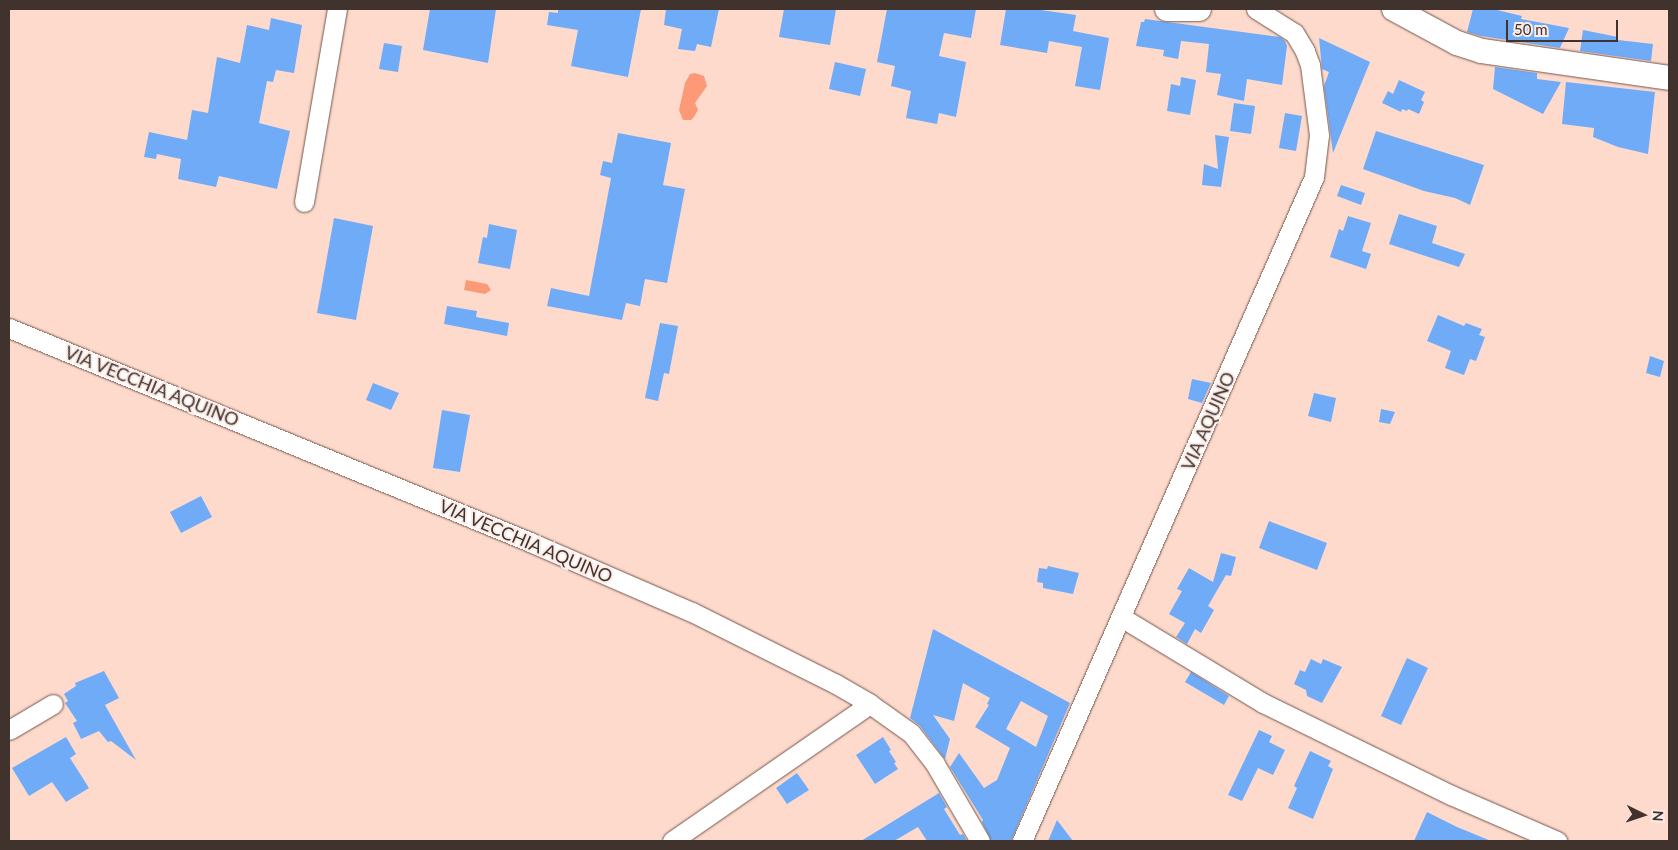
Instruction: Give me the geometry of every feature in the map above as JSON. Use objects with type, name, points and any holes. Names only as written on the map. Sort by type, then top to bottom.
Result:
[{"type":"main road","points":[[1167,9],[1199,9]]},
{"type":"main road","points":[[1401,10],[1457,43],[1482,51],[1669,78]]},
{"type":"street","points":[[304,202],[337,9]]},
{"type":"street","name":"VIA AQUINO","points":[[1022,841],[1302,210],[1318,163],[1319,136],[1310,65],[1305,51],[1294,33],[1256,9]]},
{"type":"street","name":"VIA VECCHIA AQUINO","points":[[9,328],[521,538],[692,612],[836,684],[870,704],[911,733],[935,764],[980,841]]},
{"type":"street","points":[[1121,617],[1263,703],[1451,795],[1557,841]]},
{"type":"street","points":[[9,730],[53,704]]},
{"type":"street","points":[[672,841],[870,704]]},
{"type":"shaded area","points":[[695,73],[704,76],[707,86],[695,103],[698,110],[694,117],[691,120],[683,120],[679,110],[685,83],[690,74]]},
{"type":"shaded area","points":[[466,280],[487,284],[491,290],[485,294],[464,290]]},
{"type":"building","points":[[430,9],[496,9],[488,63],[423,50]]},
{"type":"building","points":[[558,9],[641,9],[628,77],[571,66],[578,30],[547,25],[549,12],[558,13]]},
{"type":"building","points":[[666,9],[719,9],[711,47],[697,44],[695,51],[678,49],[682,29],[664,25]]},
{"type":"building","points":[[784,9],[836,9],[830,45],[779,37]]},
{"type":"building","points":[[887,9],[976,9],[971,38],[944,33],[939,56],[966,62],[956,117],[939,113],[937,124],[906,118],[911,91],[891,86],[895,66],[877,62]]},
{"type":"building","points":[[1006,9],[1034,9],[1076,15],[1073,31],[1109,38],[1100,90],[1075,86],[1082,47],[1049,41],[1047,53],[1000,45]]},
{"type":"building","points":[[1473,9],[1493,9],[1522,16],[1521,19],[1569,28],[1560,48],[1481,36],[1467,32]]},
{"type":"building","points":[[271,18],[302,25],[294,73],[276,70],[273,82],[267,81],[259,123],[290,131],[277,189],[219,176],[216,187],[178,179],[181,159],[157,154],[156,159],[144,157],[149,132],[187,140],[192,110],[208,113],[217,57],[240,63],[247,25],[269,30]]},
{"type":"building","points":[[1145,19],[1280,37],[1287,46],[1282,85],[1247,79],[1244,101],[1217,95],[1221,74],[1206,72],[1209,44],[1181,41],[1178,59],[1163,56],[1164,50],[1136,46],[1141,22],[1144,22]]},
{"type":"building","points":[[1583,30],[1618,37],[1618,40],[1653,44],[1651,61],[1580,51]]},
{"type":"building","points":[[1319,38],[1370,62],[1333,153],[1324,86],[1329,72],[1322,69]]},
{"type":"building","points":[[384,43],[402,46],[398,72],[379,69]]},
{"type":"building","points":[[835,62],[866,69],[860,96],[829,89]]},
{"type":"building","points":[[1495,67],[1537,73],[1537,79],[1561,82],[1543,114],[1493,89]]},
{"type":"building","points":[[1181,77],[1196,80],[1190,115],[1167,111],[1171,84],[1180,86]]},
{"type":"building","points":[[1399,80],[1425,92],[1421,100],[1424,102],[1419,114],[1408,109],[1407,111],[1402,109],[1401,112],[1382,103],[1388,91],[1393,94]]},
{"type":"building","points":[[1566,82],[1655,92],[1648,154],[1618,147],[1593,137],[1594,128],[1562,124]]},
{"type":"building","points":[[1234,103],[1255,106],[1251,134],[1230,131]]},
{"type":"building","points":[[1285,113],[1302,116],[1296,151],[1279,148]]},
{"type":"building","points":[[1376,131],[1484,165],[1470,205],[1455,198],[1424,191],[1363,169]]},
{"type":"building","points":[[618,133],[671,143],[663,185],[685,189],[667,283],[645,279],[640,306],[626,303],[622,320],[547,306],[551,288],[589,296],[611,178],[600,175],[603,161],[612,163]]},
{"type":"building","points":[[1215,135],[1229,137],[1221,187],[1202,185],[1204,164],[1218,169]]},
{"type":"building","points":[[1341,185],[1365,193],[1361,205],[1337,196]]},
{"type":"building","points":[[1399,214],[1437,226],[1432,243],[1465,254],[1459,267],[1389,244]]},
{"type":"building","points":[[1348,216],[1371,223],[1362,251],[1371,254],[1366,269],[1330,257],[1339,229],[1343,231]]},
{"type":"building","points":[[334,218],[373,226],[356,320],[317,313]]},
{"type":"building","points":[[489,224],[517,230],[510,269],[478,263],[483,237],[487,238]]},
{"type":"building","points":[[447,306],[477,311],[476,317],[509,323],[507,336],[444,324]]},
{"type":"building","points":[[1438,315],[1464,326],[1466,323],[1482,329],[1479,335],[1485,337],[1476,361],[1470,359],[1464,375],[1445,368],[1451,351],[1427,341]]},
{"type":"building","points":[[660,323],[678,326],[669,374],[664,373],[658,401],[645,398]]},
{"type":"building","points":[[1650,356],[1664,361],[1660,377],[1646,373]]},
{"type":"building","points":[[1192,379],[1211,383],[1202,403],[1188,399]]},
{"type":"building","points":[[373,383],[399,393],[391,410],[366,400]]},
{"type":"building","points":[[1314,393],[1336,398],[1331,422],[1308,416]]},
{"type":"building","points":[[1381,409],[1395,412],[1390,424],[1379,422]]},
{"type":"building","points":[[442,410],[470,415],[460,472],[433,468]]},
{"type":"building","points":[[201,496],[212,517],[181,533],[170,512]]},
{"type":"building","points":[[1269,521],[1327,543],[1317,570],[1259,548]]},
{"type":"building","points":[[1221,553],[1236,557],[1231,576],[1226,575],[1208,606],[1214,610],[1201,633],[1195,629],[1187,644],[1176,637],[1185,623],[1169,614],[1182,591],[1177,589],[1189,568],[1213,582]]},
{"type":"building","points":[[1048,566],[1079,573],[1073,594],[1043,588],[1043,583],[1037,582],[1039,568],[1047,569]]},
{"type":"building","points":[[933,629],[1070,703],[1011,841],[991,841],[982,822],[983,820],[950,767],[959,753],[984,788],[997,780],[1010,748],[975,727],[989,705],[987,704],[990,698],[963,683],[954,721],[933,715],[950,739],[945,759],[920,726],[910,718]],"holes":[[[1021,701],[1048,716],[1036,747],[1006,729]]]},
{"type":"building","points":[[1407,658],[1428,668],[1401,725],[1381,716]]},
{"type":"building","points":[[1311,659],[1321,664],[1323,659],[1342,667],[1322,703],[1307,696],[1306,690],[1294,684],[1300,670],[1305,672]]},
{"type":"building","points":[[104,671],[119,698],[105,705],[136,760],[111,741],[108,742],[99,731],[81,739],[73,723],[77,721],[65,703],[68,701],[64,694],[76,686],[75,683]]},
{"type":"building","points":[[1191,672],[1229,696],[1224,705],[1185,682]]},
{"type":"building","points":[[1259,730],[1272,736],[1269,742],[1285,750],[1273,775],[1258,768],[1242,801],[1228,795]]},
{"type":"building","points":[[66,737],[76,754],[70,758],[89,788],[66,802],[52,782],[29,796],[12,768]]},
{"type":"building","points":[[883,737],[891,750],[889,751],[898,769],[875,784],[856,755]]},
{"type":"building","points":[[1310,751],[1331,761],[1328,766],[1333,769],[1313,819],[1288,808],[1297,788],[1294,786]]},
{"type":"building","points":[[797,773],[809,790],[787,804],[776,788]]},
{"type":"building","points":[[939,793],[947,807],[944,809],[960,835],[963,834],[967,841],[927,841],[918,827],[894,841],[861,841]]},
{"type":"building","points":[[1427,812],[1457,827],[1491,841],[1414,841]]},
{"type":"building","points":[[1057,820],[1073,841],[1048,841]]}]
